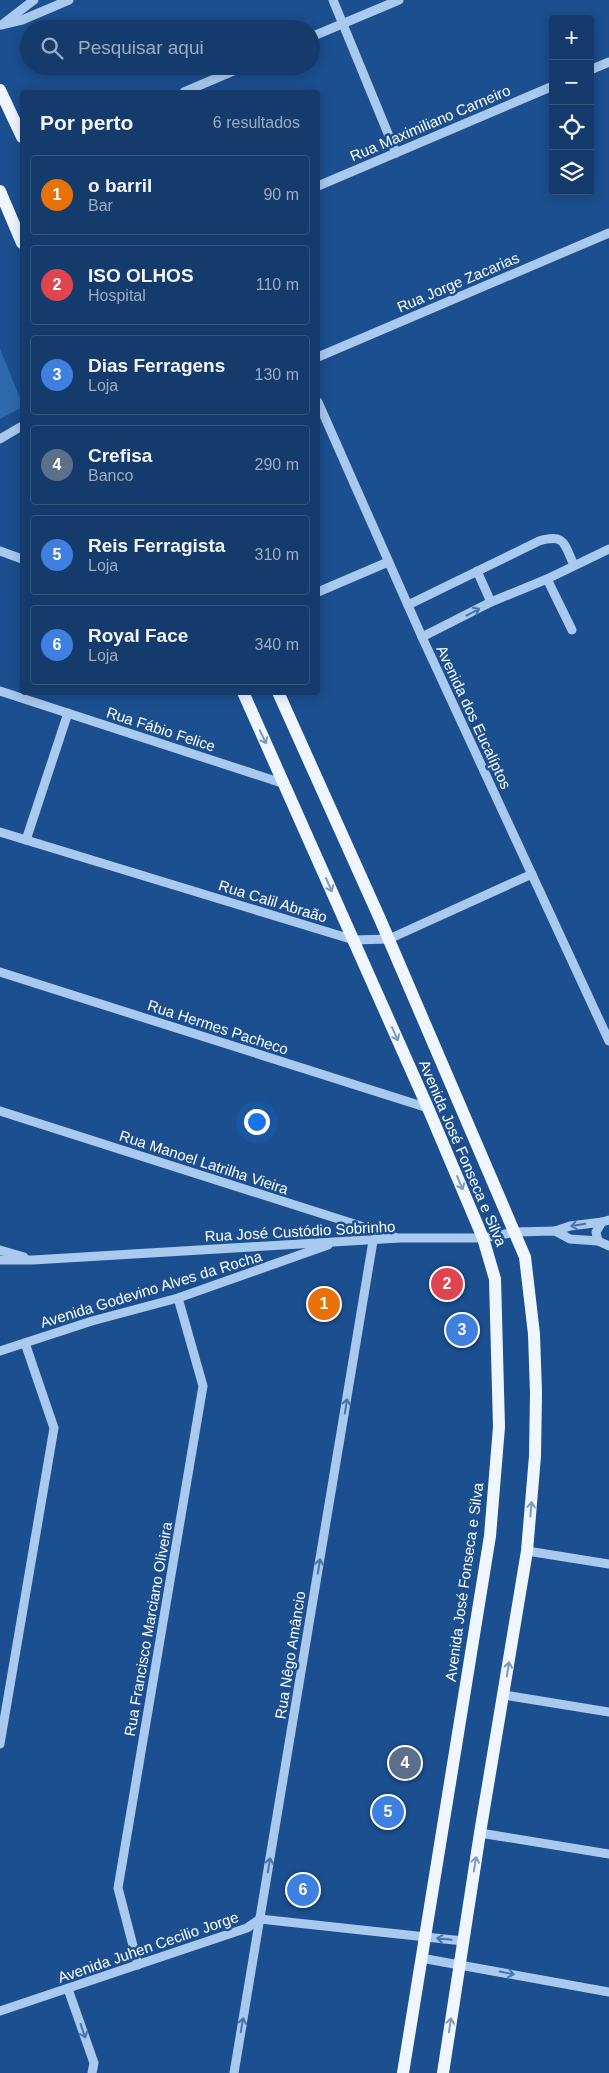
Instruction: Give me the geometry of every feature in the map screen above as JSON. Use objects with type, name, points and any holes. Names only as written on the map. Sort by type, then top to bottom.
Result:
[{"type":"main road","points":[[0,90],[20,133]]},
{"type":"main road","points":[[0,191],[20,238]]},
{"type":"main road","name":"Avenida José Fonseca e Silva","points":[[244,695],[428,1108],[483,1238],[495,1279],[499,1427],[484,1575],[403,2073]]},
{"type":"main road","name":"Avenida José Fonseca e Silva","points":[[279,695],[389,939],[516,1232],[525,1257],[534,1334],[534,1456],[527,1551],[480,1833],[443,2073]]},
{"type":"street","points":[[1,26],[34,0]]},
{"type":"street","points":[[22,20],[69,0]]},
{"type":"street","points":[[333,0],[396,153]]},
{"type":"street","points":[[320,33],[399,0]]},
{"type":"street","points":[[1,26],[20,21]]},
{"type":"street","points":[[594,68],[609,62]]},
{"type":"street","points":[[189,90],[223,75]]},
{"type":"street","name":"Rua Maximiliano Carneiro","points":[[320,185],[549,88]]},
{"type":"street","name":"Rua Jorge Zacarias","points":[[320,356],[609,233]]},
{"type":"street","name":"Avenida dos Eucalíptos","points":[[320,407],[422,637],[609,1041]]},
{"type":"street","points":[[0,439],[20,427]]},
{"type":"street","points":[[408,605],[551,537],[558,538],[563,542],[574,565]]},
{"type":"street","points":[[422,637],[491,602],[547,579],[609,548]]},
{"type":"street","points":[[0,551],[20,557]]},
{"type":"street","points":[[320,591],[388,562]]},
{"type":"street","points":[[477,571],[491,602]]},
{"type":"street","points":[[547,579],[572,630]]},
{"type":"street","name":"Rua Fábio Felice","points":[[0,691],[285,784]]},
{"type":"street","points":[[26,840],[68,713]]},
{"type":"street","name":"Rua Calil Abraão","points":[[0,832],[354,940],[389,939],[532,874]]},
{"type":"street","name":"Rua Hermes Pacheco","points":[[0,972],[428,1108]]},
{"type":"street","name":"Rua Manoel Latrilha Vieira","points":[[0,1111],[400,1238]]},
{"type":"street","points":[[555,1231],[570,1226],[605,1221]]},
{"type":"street","points":[[605,1221],[596,1232],[606,1247]]},
{"type":"street","name":"Rua José Custódio Sobrinho","points":[[0,1260],[33,1260],[400,1238],[483,1238],[516,1232],[555,1231],[570,1239],[606,1247]]},
{"type":"street","name":"Rua Nêgo Amâncio","points":[[234,2073],[373,1241]]},
{"type":"street","name":"Avenida Godevino Alves da Rocha","points":[[0,1351],[178,1298],[337,1242]]},
{"type":"street","points":[[0,1250],[33,1260]]},
{"type":"street","name":"Rua Francisco Marciano Oliveira","points":[[138,1965],[118,1888],[203,1386],[178,1298]]},
{"type":"street","points":[[0,1744],[54,1428],[24,1343]]},
{"type":"street","points":[[527,1551],[609,1564]]},
{"type":"street","points":[[504,1695],[609,1712]]},
{"type":"street","points":[[480,1833],[609,1854]]},
{"type":"street","name":"Avenida Juhen Cecilio Jorge","points":[[0,2011],[247,1928],[260,1919],[463,1941]]},
{"type":"street","points":[[421,1958],[609,1992]]},
{"type":"street","points":[[68,1989],[94,2063],[92,2073]]},
{"type":"shaded area","points":[[0,349],[20,398],[20,408],[0,419]]},
{"type":"place","name":"ISO OLHOS","points":[[447,1284]]},
{"type":"place","name":"o barril","points":[[324,1304]]},
{"type":"place","name":"Dias Ferragens","points":[[462,1330]]},
{"type":"place","name":"Crefisa","points":[[405,1763]]},
{"type":"place","name":"Reis Ferragista","points":[[388,1812]]},
{"type":"place","name":"Royal Face","points":[[303,1890]]}]
